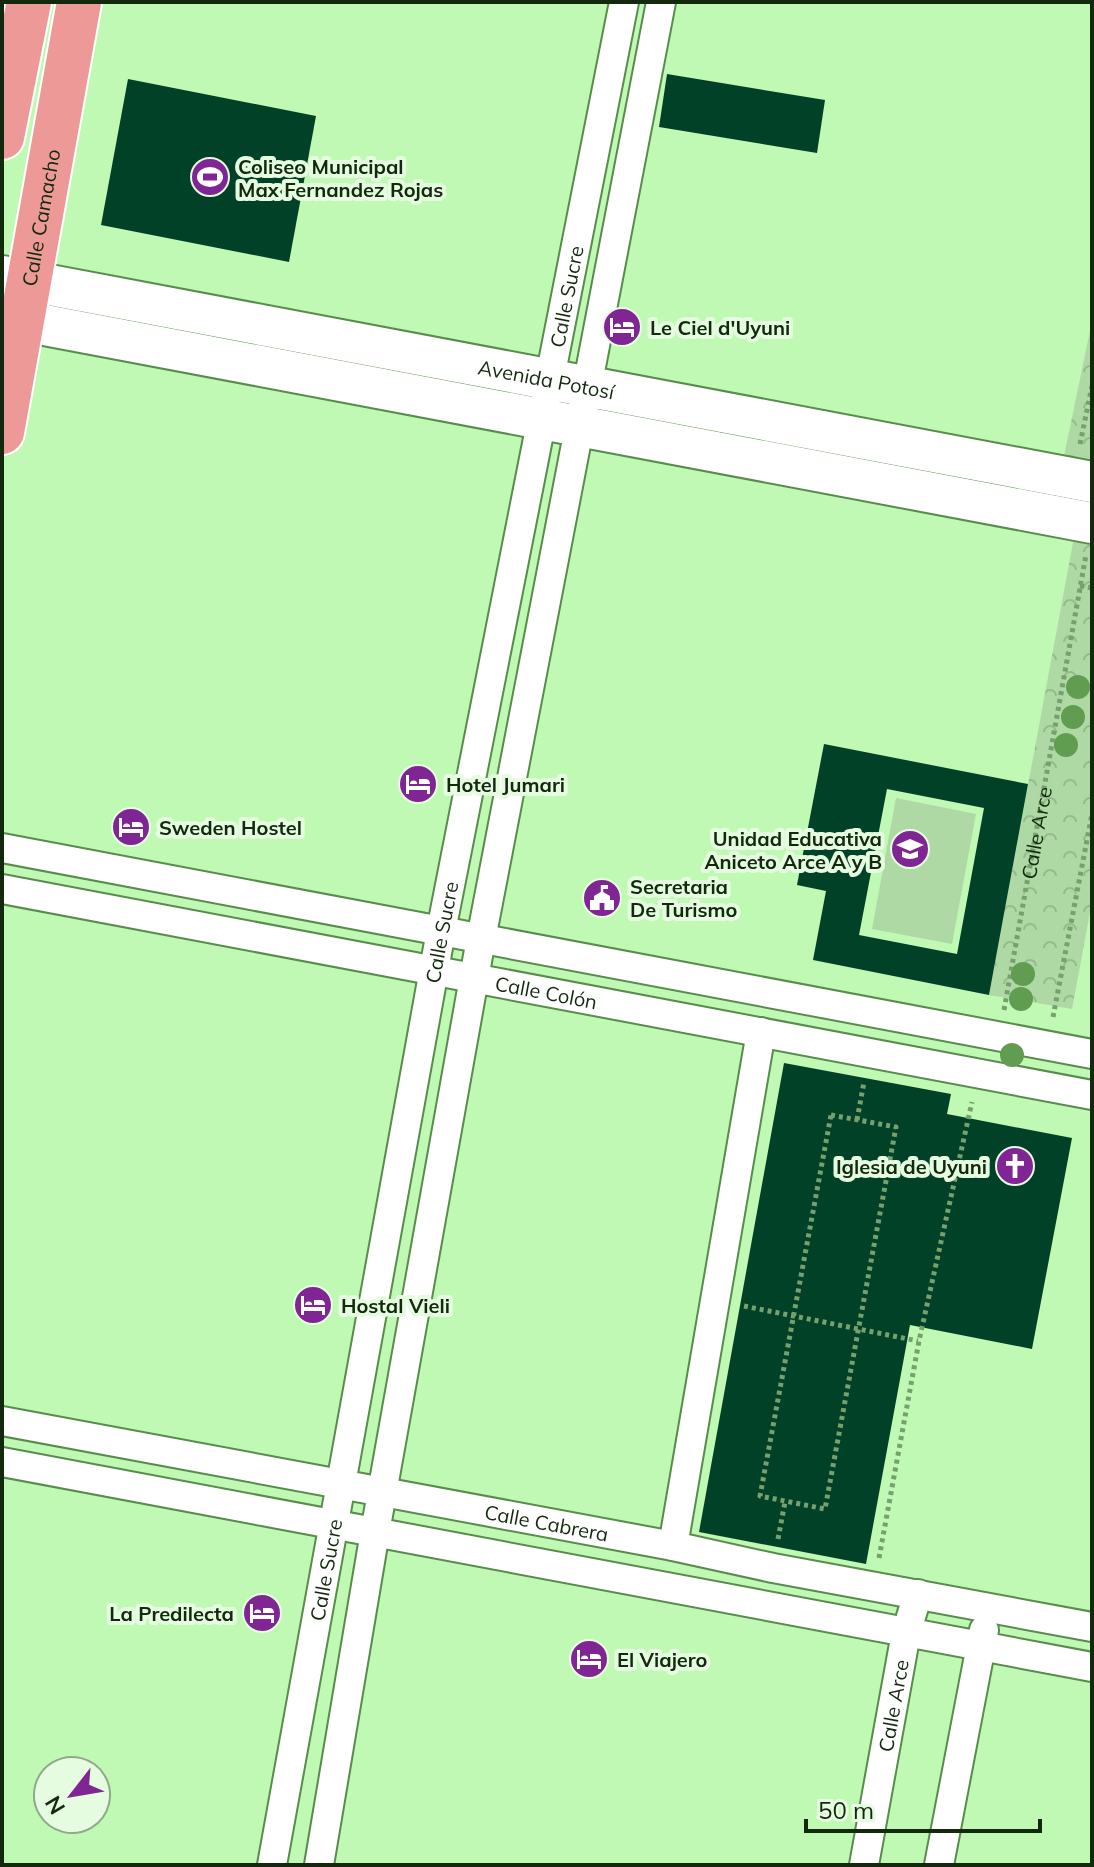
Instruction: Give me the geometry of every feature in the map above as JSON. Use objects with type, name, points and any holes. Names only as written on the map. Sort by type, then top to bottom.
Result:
[{"type":"highway","points":[[2,137],[29,2]]},
{"type":"highway","name":"Calle Camacho","points":[[2,432],[13,298],[79,2]]},
{"type":"main road","name":"Avenida Potosí","points":[[13,298],[568,385],[1083,480]]},
{"type":"main road","name":"Avenida Potosí","points":[[13,298],[562,424],[1092,523]]},
{"type":"street","name":"Calle Sucre","points":[[319,1865],[481,939],[568,385],[624,2]]},
{"type":"street","name":"Calle Sucre","points":[[272,1865],[441,931],[661,2]]},
{"type":"street","name":"Calle Colón","points":[[2,848],[1092,1054]]},
{"type":"street","name":"Calle Colón","points":[[2,889],[1092,1095]]},
{"type":"street","points":[[673,1546],[761,1032]]},
{"type":"street","name":"Calle Cabrera","points":[[2,1421],[1092,1627]]},
{"type":"street","name":"Calle Cabrera","points":[[2,1462],[1092,1667]]},
{"type":"street","name":"Calle Arce","points":[[864,1865],[906,1633],[918,1594]]},
{"type":"street","points":[[939,1865],[988,1607]]},
{"type":"path","points":[[1083,480],[1092,386]]},
{"type":"path","name":"Calle Arce","points":[[1000,1036],[1092,523]]},
{"type":"path","points":[[1080,586],[1092,588]]},
{"type":"path","points":[[1047,1046],[1092,814]]},
{"type":"path","points":[[857,1120],[870,1053]]},
{"type":"path","points":[[874,1586],[919,1341],[967,1117],[981,1075]]},
{"type":"path","points":[[831,1115],[896,1127],[825,1509],[760,1496],[793,1316],[831,1115]]},
{"type":"path","points":[[715,1301],[919,1341]]},
{"type":"path","points":[[773,1568],[785,1502]]},
{"type":"green space","points":[[1092,321],[1092,461],[1064,456]]},
{"type":"green space","points":[[1077,521],[1092,523],[1092,902],[1072,1009],[989,995]]},
{"type":"green space","points":[[896,798],[976,814],[952,944],[872,929]]},
{"type":"building","points":[[667,74],[825,100],[817,153],[659,127]]},
{"type":"building","points":[[128,79],[316,116],[289,262],[101,225]]},
{"type":"building","name":"Unidad Educativa Aniceto Arce A y B","points":[[824,744],[1028,784],[989,995],[813,960],[826,891],[797,885]],"holes":[[[887,789],[984,808],[957,954],[859,935]]]},
{"type":"building","points":[[784,1063],[951,1094],[947,1114],[1072,1138],[1032,1349],[910,1325],[866,1564],[699,1532]]},
{"type":"place","name":"Coliseo Municipal Max Fernandez Rojas","points":[[210,177]]},
{"type":"place","name":"Le Ciel d'Uyuni","points":[[622,327]]},
{"type":"place","name":"Hotel Jumari","points":[[418,784]]},
{"type":"place","name":"Sweden Hostel","points":[[131,827]]},
{"type":"place","name":"Unidad Educativa Aniceto Arce A y B","points":[[910,849]]},
{"type":"place","name":"Secretaria De Turismo","points":[[602,898]]},
{"type":"place","name":"Iglesia de Uyuni","points":[[1015,1166]]},
{"type":"place","name":"Hostal Vieli","points":[[313,1305]]},
{"type":"place","name":"La Predilecta","points":[[262,1613]]},
{"type":"place","name":"El Viajero","points":[[589,1659]]}]
